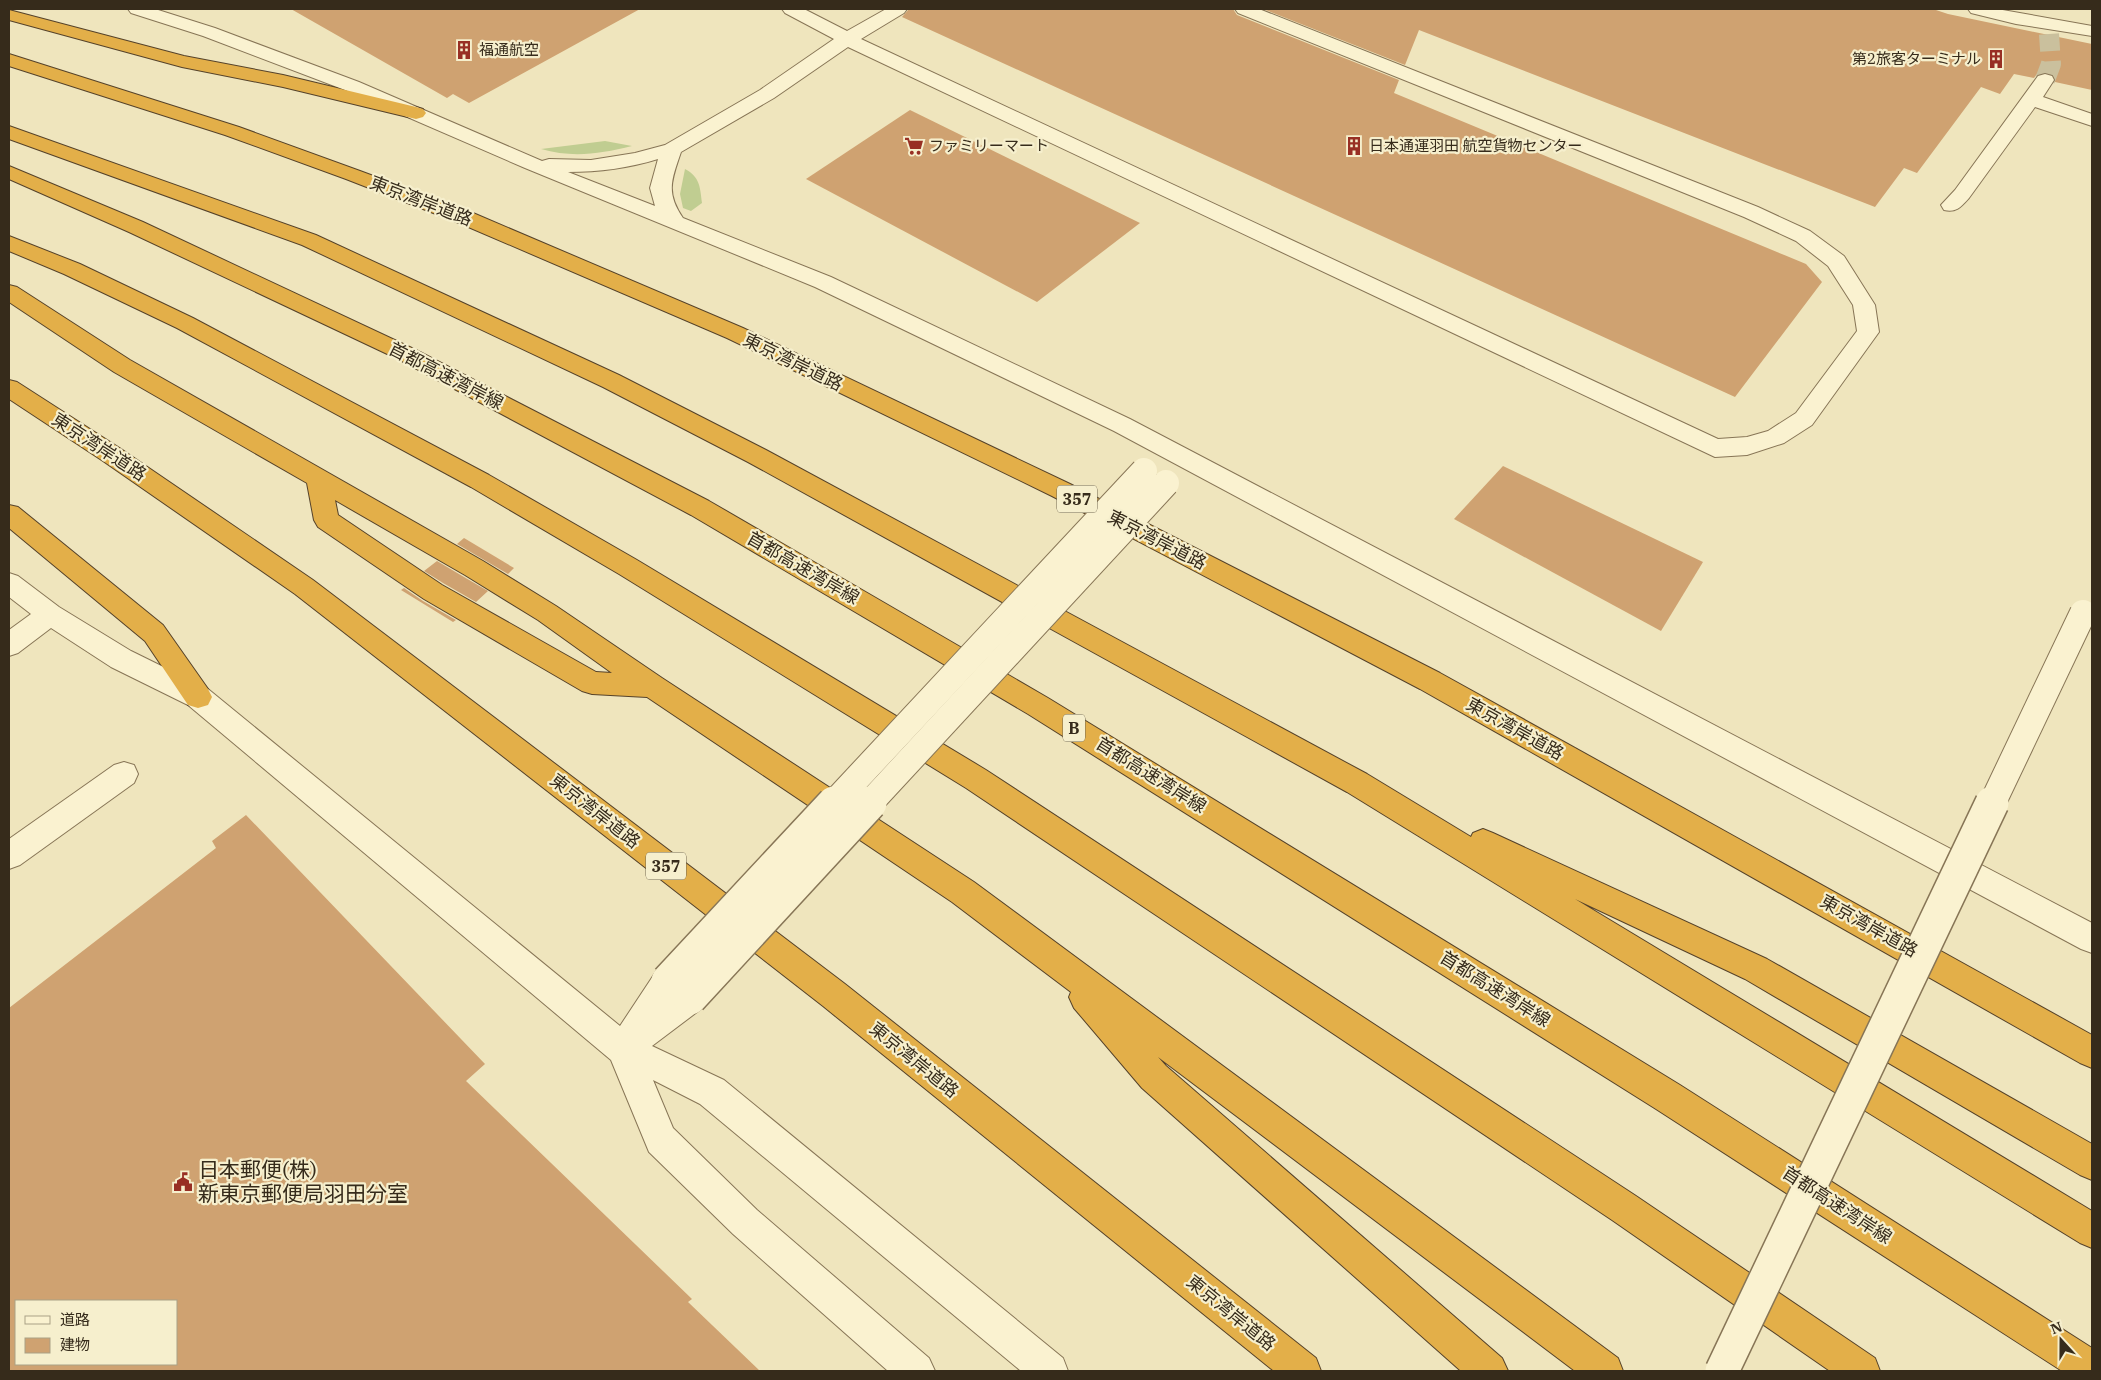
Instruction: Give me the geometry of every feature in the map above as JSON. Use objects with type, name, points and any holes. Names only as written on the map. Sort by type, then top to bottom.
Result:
[{"type":"highway","points":[[9,15],[182,61],[283,81],[416,113]]},
{"type":"highway","name":"東京湾岸道路","points":[[9,60],[232,131],[353,174],[466,218],[744,338],[1061,490],[1430,681],[2092,1052]]},
{"type":"highway","points":[[9,132],[310,240],[611,381],[757,456],[1357,783],[2092,1231]]},
{"type":"highway","name":"首都高速湾岸線","points":[[9,172],[136,227],[408,355],[700,508],[1038,706],[1668,1097],[2092,1369]]},
{"type":"highway","points":[[9,242],[72,269],[202,332],[480,481],[653,582],[976,779],[1624,1208],[1862,1371]]},
{"type":"highway","points":[[9,292],[122,366],[490,578],[547,613],[652,686],[963,892],[1605,1371]]},
{"type":"highway","name":"東京湾岸道路","points":[[9,388],[112,455],[304,587],[834,996],[1303,1371]]},
{"type":"highway","points":[[318,479],[327,520],[433,592],[592,683],[652,686]]},
{"type":"highway","points":[[9,514],[154,633],[198,697]]},
{"type":"highway","points":[[1357,783],[1756,969],[2092,1163]]},
{"type":"highway","points":[[1050,956],[1154,1077],[1489,1371]]},
{"type":"street","points":[[137,9],[209,32],[352,86],[532,164],[823,282],[1175,453],[2092,939]]},
{"type":"street","points":[[791,9],[847,39],[1715,448],[1747,446],[1776,437],[1804,419],[1868,332],[1864,305],[1836,260],[1803,236],[1742,208],[1244,9]]},
{"type":"street","points":[[532,164],[591,166],[637,159],[672,149],[767,94],[847,39],[898,9]]},
{"type":"street","points":[[1977,9],[2048,30],[2092,31]]},
{"type":"street","points":[[1951,205],[1962,194],[2046,80]]},
{"type":"street","points":[[2031,99],[2092,120]]},
{"type":"street","points":[[672,149],[660,185],[660,197],[665,209],[676,223]]},
{"type":"street","points":[[623,1049],[1155,477],[1175,453]]},
{"type":"street","points":[[9,583],[50,614],[121,659],[198,697],[623,1049],[712,1092],[1050,1371]]},
{"type":"street","points":[[1722,1371],[2083,613],[2092,612]]},
{"type":"street","points":[[9,644],[50,614]]},
{"type":"street","points":[[9,856],[124,774]]},
{"type":"street","points":[[623,1049],[661,1140],[746,1222],[916,1371]]},
{"type":"green space","points":[[605,141],[632,146],[586,154],[552,152],[541,149]]},
{"type":"green space","points":[[685,169],[694,175],[701,192],[702,203],[691,211],[683,208],[680,194]]},
{"type":"building","name":"福通航空","points":[[291,9],[640,9],[469,103],[453,94],[447,98]]},
{"type":"building","name":"日本通運羽田 航空貨物センター","points":[[909,9],[1233,9],[1237,15],[1399,80],[1394,93],[1806,264],[1822,282],[1735,397],[902,17]]},
{"type":"building","points":[[1263,9],[1933,9],[1948,14],[2092,44],[2092,90],[2055,82],[2054,75],[2046,72],[2037,74],[2034,78],[2014,74],[2000,94],[1981,87],[1917,173],[1904,168],[1875,207],[1419,30],[1405,65]]},
{"type":"building","points":[[910,110],[1140,223],[1037,302],[806,179]]},
{"type":"building","points":[[1503,466],[1703,562],[1661,631],[1454,519]]},
{"type":"building","points":[[464,538],[514,568],[508,574],[457,544]]},
{"type":"building","points":[[437,561],[488,591],[476,602],[424,571]]},
{"type":"building","points":[[404,588],[456,620],[453,622],[401,590]]},
{"type":"building","name":"日本郵便(株) 新東京郵便局羽田分室","points":[[246,815],[485,1064],[466,1081],[692,1299],[688,1302],[760,1371],[9,1371],[9,1008],[216,848],[212,841]]},
{"type":"tunnel","points":[[2045,80],[2051,64],[2049,34]]},
{"type":"place","name":"福通航空","points":[[464,50]]},
{"type":"place","name":"第2旅客ターミナル","points":[[1996,59]]},
{"type":"place","name":"ファミリーマート","points":[[914,146]]},
{"type":"place","name":"日本通運羽田 航空貨物センター","points":[[1354,146]]},
{"type":"place","name":"日本郵便(株) 新東京郵便局羽田分室","points":[[183,1182]]}]
